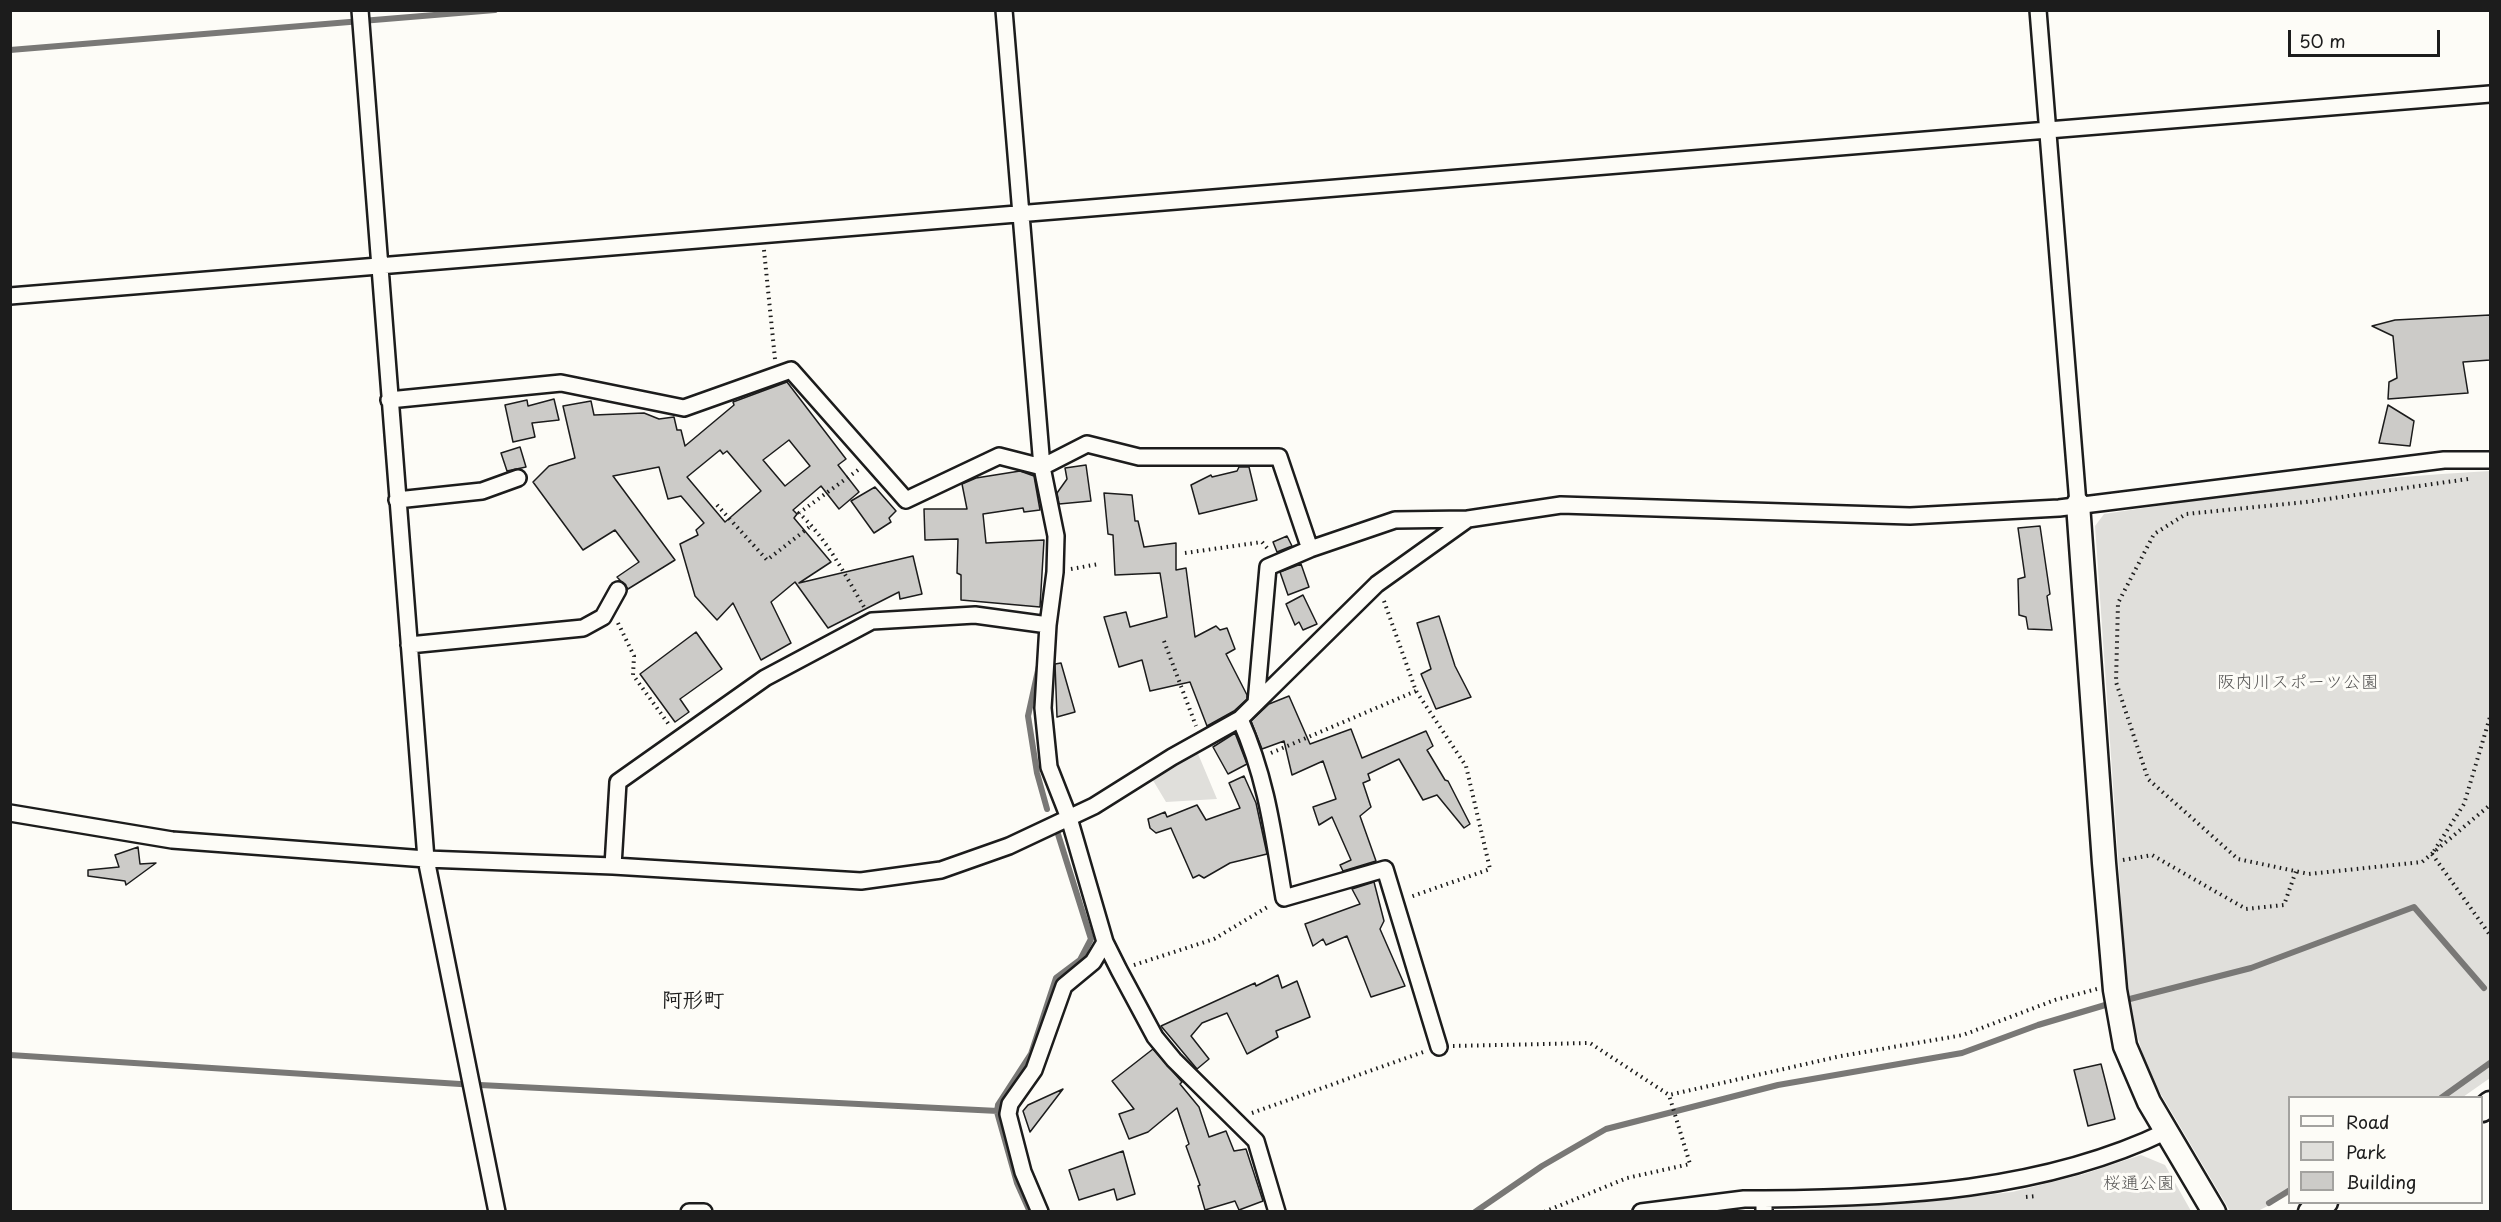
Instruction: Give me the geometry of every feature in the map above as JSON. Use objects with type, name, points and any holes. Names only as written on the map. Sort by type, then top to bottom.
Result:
[{"type":"street","points":[[1004,10],[1019,213],[1042,467],[1056,536],[1043,708],[1049,767],[1069,818],[1105,942],[1119,970],[1155,1037],[1173,1060],[1256,1142],[1277,1212]]},
{"type":"street","points":[[2038,10],[2116,995],[2125,1046],[2136,1075],[2214,1212]]},
{"type":"street","points":[[360,12],[382,266],[389,400],[426,859],[497,1212]]},
{"type":"street","points":[[10,296],[2490,94]]},
{"type":"street","points":[[389,400],[561,384],[684,408],[791,370],[906,500],[999,456],[1042,467],[1087,444],[1139,457],[1279,456],[1310,549]]},
{"type":"street","points":[[1256,703],[1268,567],[1310,549],[1395,520],[1468,519],[1561,505],[1910,516],[2059,508],[2444,460],[2490,460]]},
{"type":"street","points":[[398,500],[482,491],[518,478]]},
{"type":"street","points":[[10,813],[172,840],[426,859],[613,866],[861,881],[941,870],[1008,846],[1069,818],[1240,719],[1377,584],[1468,519]]},
{"type":"street","points":[[409,645],[583,628],[603,617],[618,590]]},
{"type":"street","points":[[613,866],[618,782],[765,678],[872,621],[975,615],[1048,625]]},
{"type":"street","points":[[1240,719],[1257,759],[1266,789],[1284,898],[1385,869],[1393,903],[1438,1047]]},
{"type":"street","points":[[1040,1212],[1023,1172],[1008,1113],[1010,1104],[1034,1070],[1064,987],[1093,962],[1105,942]]},
{"type":"street","points":[[1647,1211],[1744,1199],[1764,1205],[2016,1181],[2079,1165],[2137,1146],[2167,1131]]},
{"type":"street","points":[[2310,1212],[2324,1204]]},
{"type":"street","points":[[690,1212],[704,1212]]},
{"type":"path","points":[[763,235],[777,375]]},
{"type":"path","points":[[871,461],[799,513],[812,525],[872,621]]},
{"type":"path","points":[[2476,478],[2306,502],[2186,514],[2154,534],[2118,603],[2116,682],[2148,778],[2238,859],[2308,874],[2422,862],[2490,804]]},
{"type":"path","points":[[717,505],[767,560],[812,525]]},
{"type":"path","points":[[1185,554],[1262,542],[1270,555],[1268,567]]},
{"type":"path","points":[[1055,572],[1099,564]]},
{"type":"path","points":[[1377,584],[1416,691],[1466,766],[1490,869],[1393,903]]},
{"type":"path","points":[[610,605],[634,656],[633,675],[679,739]]},
{"type":"path","points":[[1164,641],[1197,729],[1199,741]]},
{"type":"path","points":[[1257,759],[1416,691]]},
{"type":"path","points":[[2432,854],[2464,804],[2490,717]]},
{"type":"path","points":[[2432,854],[2490,935]]},
{"type":"path","points":[[2104,863],[2152,855],[2246,909],[2284,905],[2296,871]]},
{"type":"path","points":[[1119,970],[1214,939],[1284,898]]},
{"type":"path","points":[[1670,1097],[1841,1056],[1963,1035],[2055,1000],[2116,995]]},
{"type":"path","points":[[1234,1119],[1438,1047],[1590,1043],[1670,1097],[1690,1164],[1626,1178],[1544,1212]]},
{"type":"green space","name":"阪内川スポーツ公園","points":[[2490,471],[2490,1078],[2464,1096],[2288,1096],[2288,1196],[2258,1211],[2230,1211],[2149,1074],[2137,1035],[2127,986],[2095,526],[2104,514],[2345,482]]},
{"type":"green space","points":[[1196,749],[1217,799],[1166,802],[1151,777]]},
{"type":"green space","name":"桜通公園","points":[[2141,1155],[2165,1165],[2191,1211],[1781,1211],[1924,1202],[2012,1192],[2084,1174]]},
{"type":"building","points":[[2490,315],[2490,360],[2463,362],[2468,393],[2388,399],[2389,382],[2397,378],[2393,336],[2372,326],[2395,320]]},
{"type":"building","points":[[787,382],[846,459],[838,465],[859,492],[839,509],[821,486],[793,510],[797,514],[794,518],[831,562],[799,583],[913,556],[922,594],[900,599],[899,592],[828,628],[795,582],[771,602],[791,643],[761,660],[733,603],[717,620],[695,596],[680,544],[698,535],[696,530],[704,523],[681,496],[668,499],[659,467],[613,476],[675,560],[628,589],[617,577],[639,562],[615,530],[583,550],[533,482],[549,466],[575,458],[563,406],[591,401],[594,415],[644,413],[659,419],[674,417],[677,430],[681,430],[685,446],[734,405],[733,402]],"holes":[[[789,440],[810,466],[785,486],[763,460]],[[720,450],[723,454],[727,451],[761,491],[725,522],[687,477]]]},
{"type":"building","points":[[554,399],[559,420],[532,423],[535,437],[513,442],[505,405],[527,400],[528,406]]},
{"type":"building","points":[[2388,405],[2414,421],[2410,446],[2379,443]]},
{"type":"building","points":[[520,447],[526,467],[507,471],[501,453]]},
{"type":"building","points":[[1086,465],[1091,501],[1059,504],[1057,493],[1067,479],[1065,468]]},
{"type":"building","points":[[1239,467],[1249,467],[1257,500],[1199,514],[1191,485],[1211,475],[1212,477],[1237,471]]},
{"type":"building","points":[[1020,471],[1034,476],[1040,510],[1024,512],[1023,508],[983,514],[986,543],[1044,540],[1040,607],[961,600],[961,575],[957,573],[958,539],[925,540],[924,509],[967,509],[962,484],[976,478]]},
{"type":"building","points":[[875,487],[896,511],[889,518],[891,522],[874,533],[851,501]]},
{"type":"building","points":[[1104,493],[1132,495],[1135,521],[1138,521],[1144,547],[1176,543],[1176,570],[1186,568],[1195,637],[1216,626],[1220,630],[1227,628],[1235,649],[1226,654],[1247,699],[1234,711],[1207,726],[1190,682],[1150,691],[1142,660],[1119,667],[1104,617],[1126,612],[1130,627],[1167,617],[1160,573],[1115,575],[1113,535],[1108,534]]},
{"type":"building","points":[[2040,526],[2050,594],[2047,596],[2052,630],[2028,629],[2026,617],[2019,615],[2018,579],[2025,577],[2018,528]]},
{"type":"building","points":[[1287,536],[1292,546],[1277,552],[1273,542]]},
{"type":"building","points":[[1301,564],[1309,587],[1288,595],[1280,572]]},
{"type":"building","points":[[1303,595],[1317,624],[1303,630],[1299,622],[1295,625],[1286,604]]},
{"type":"building","points":[[1439,616],[1455,666],[1471,697],[1436,709],[1421,674],[1431,669],[1417,623]]},
{"type":"building","points":[[696,632],[722,669],[680,699],[689,712],[675,722],[640,674]]},
{"type":"building","points":[[1061,663],[1075,712],[1057,717],[1055,664]]},
{"type":"building","points":[[1289,696],[1310,744],[1351,729],[1362,758],[1426,731],[1433,746],[1427,750],[1445,780],[1448,781],[1470,824],[1464,828],[1437,795],[1423,800],[1399,759],[1368,774],[1370,780],[1363,783],[1371,807],[1360,816],[1376,861],[1343,871],[1340,865],[1351,860],[1332,817],[1319,825],[1313,807],[1336,799],[1323,761],[1292,775],[1284,741],[1262,749],[1251,721],[1269,704]]},
{"type":"building","points":[[1235,733],[1247,764],[1228,774],[1213,747]]},
{"type":"building","points":[[1244,776],[1256,803],[1267,854],[1230,863],[1204,878],[1199,875],[1193,878],[1171,828],[1156,833],[1150,828],[1148,819],[1165,812],[1167,817],[1197,805],[1206,820],[1240,808],[1229,783]]},
{"type":"building","points":[[138,847],[140,864],[156,863],[126,885],[125,881],[88,876],[88,870],[119,867],[115,855]]},
{"type":"building","points":[[1374,882],[1384,921],[1380,929],[1405,986],[1371,997],[1347,936],[1326,945],[1323,939],[1313,946],[1305,924],[1360,904],[1352,889]]},
{"type":"building","points":[[1278,975],[1282,988],[1297,981],[1310,1017],[1276,1031],[1278,1037],[1247,1054],[1227,1013],[1202,1023],[1191,1036],[1209,1059],[1197,1069],[1161,1026],[1255,983],[1256,986]]},
{"type":"building","points":[[1153,1049],[1182,1082],[1180,1084],[1199,1107],[1209,1137],[1226,1131],[1234,1151],[1246,1149],[1263,1201],[1239,1210],[1235,1201],[1205,1210],[1198,1186],[1200,1185],[1186,1146],[1189,1144],[1177,1108],[1148,1132],[1129,1139],[1119,1114],[1134,1109],[1112,1081]]},
{"type":"building","points":[[2101,1064],[2115,1119],[2088,1126],[2074,1070]]},
{"type":"building","points":[[1063,1089],[1030,1132],[1023,1111],[1028,1105]]},
{"type":"building","points":[[1123,1151],[1135,1194],[1117,1200],[1114,1189],[1079,1200],[1069,1170]]},
{"type":"waterway","points":[[10,50],[495,10]]},
{"type":"waterway","points":[[1039,666],[1028,716],[1037,773],[1047,809]]},
{"type":"waterway","points":[[1030,1212],[1017,1183],[997,1112],[998,1105],[1031,1054],[1056,978],[1080,960],[1091,939],[1057,831]]},
{"type":"waterway","points":[[2122,1001],[2251,968],[2414,907],[2484,988]]},
{"type":"waterway","points":[[1475,1212],[1542,1166],[1606,1129],[1778,1085],[1962,1053],[2038,1025],[2112,1003]]},
{"type":"waterway","points":[[10,1055],[460,1084],[998,1111]]},
{"type":"waterway","points":[[2444,1096],[2490,1063]]},
{"type":"waterway","points":[[2269,1203],[2288,1191]]},
{"type":"district","name":"阿形町","points":[[693,1001]]}]
